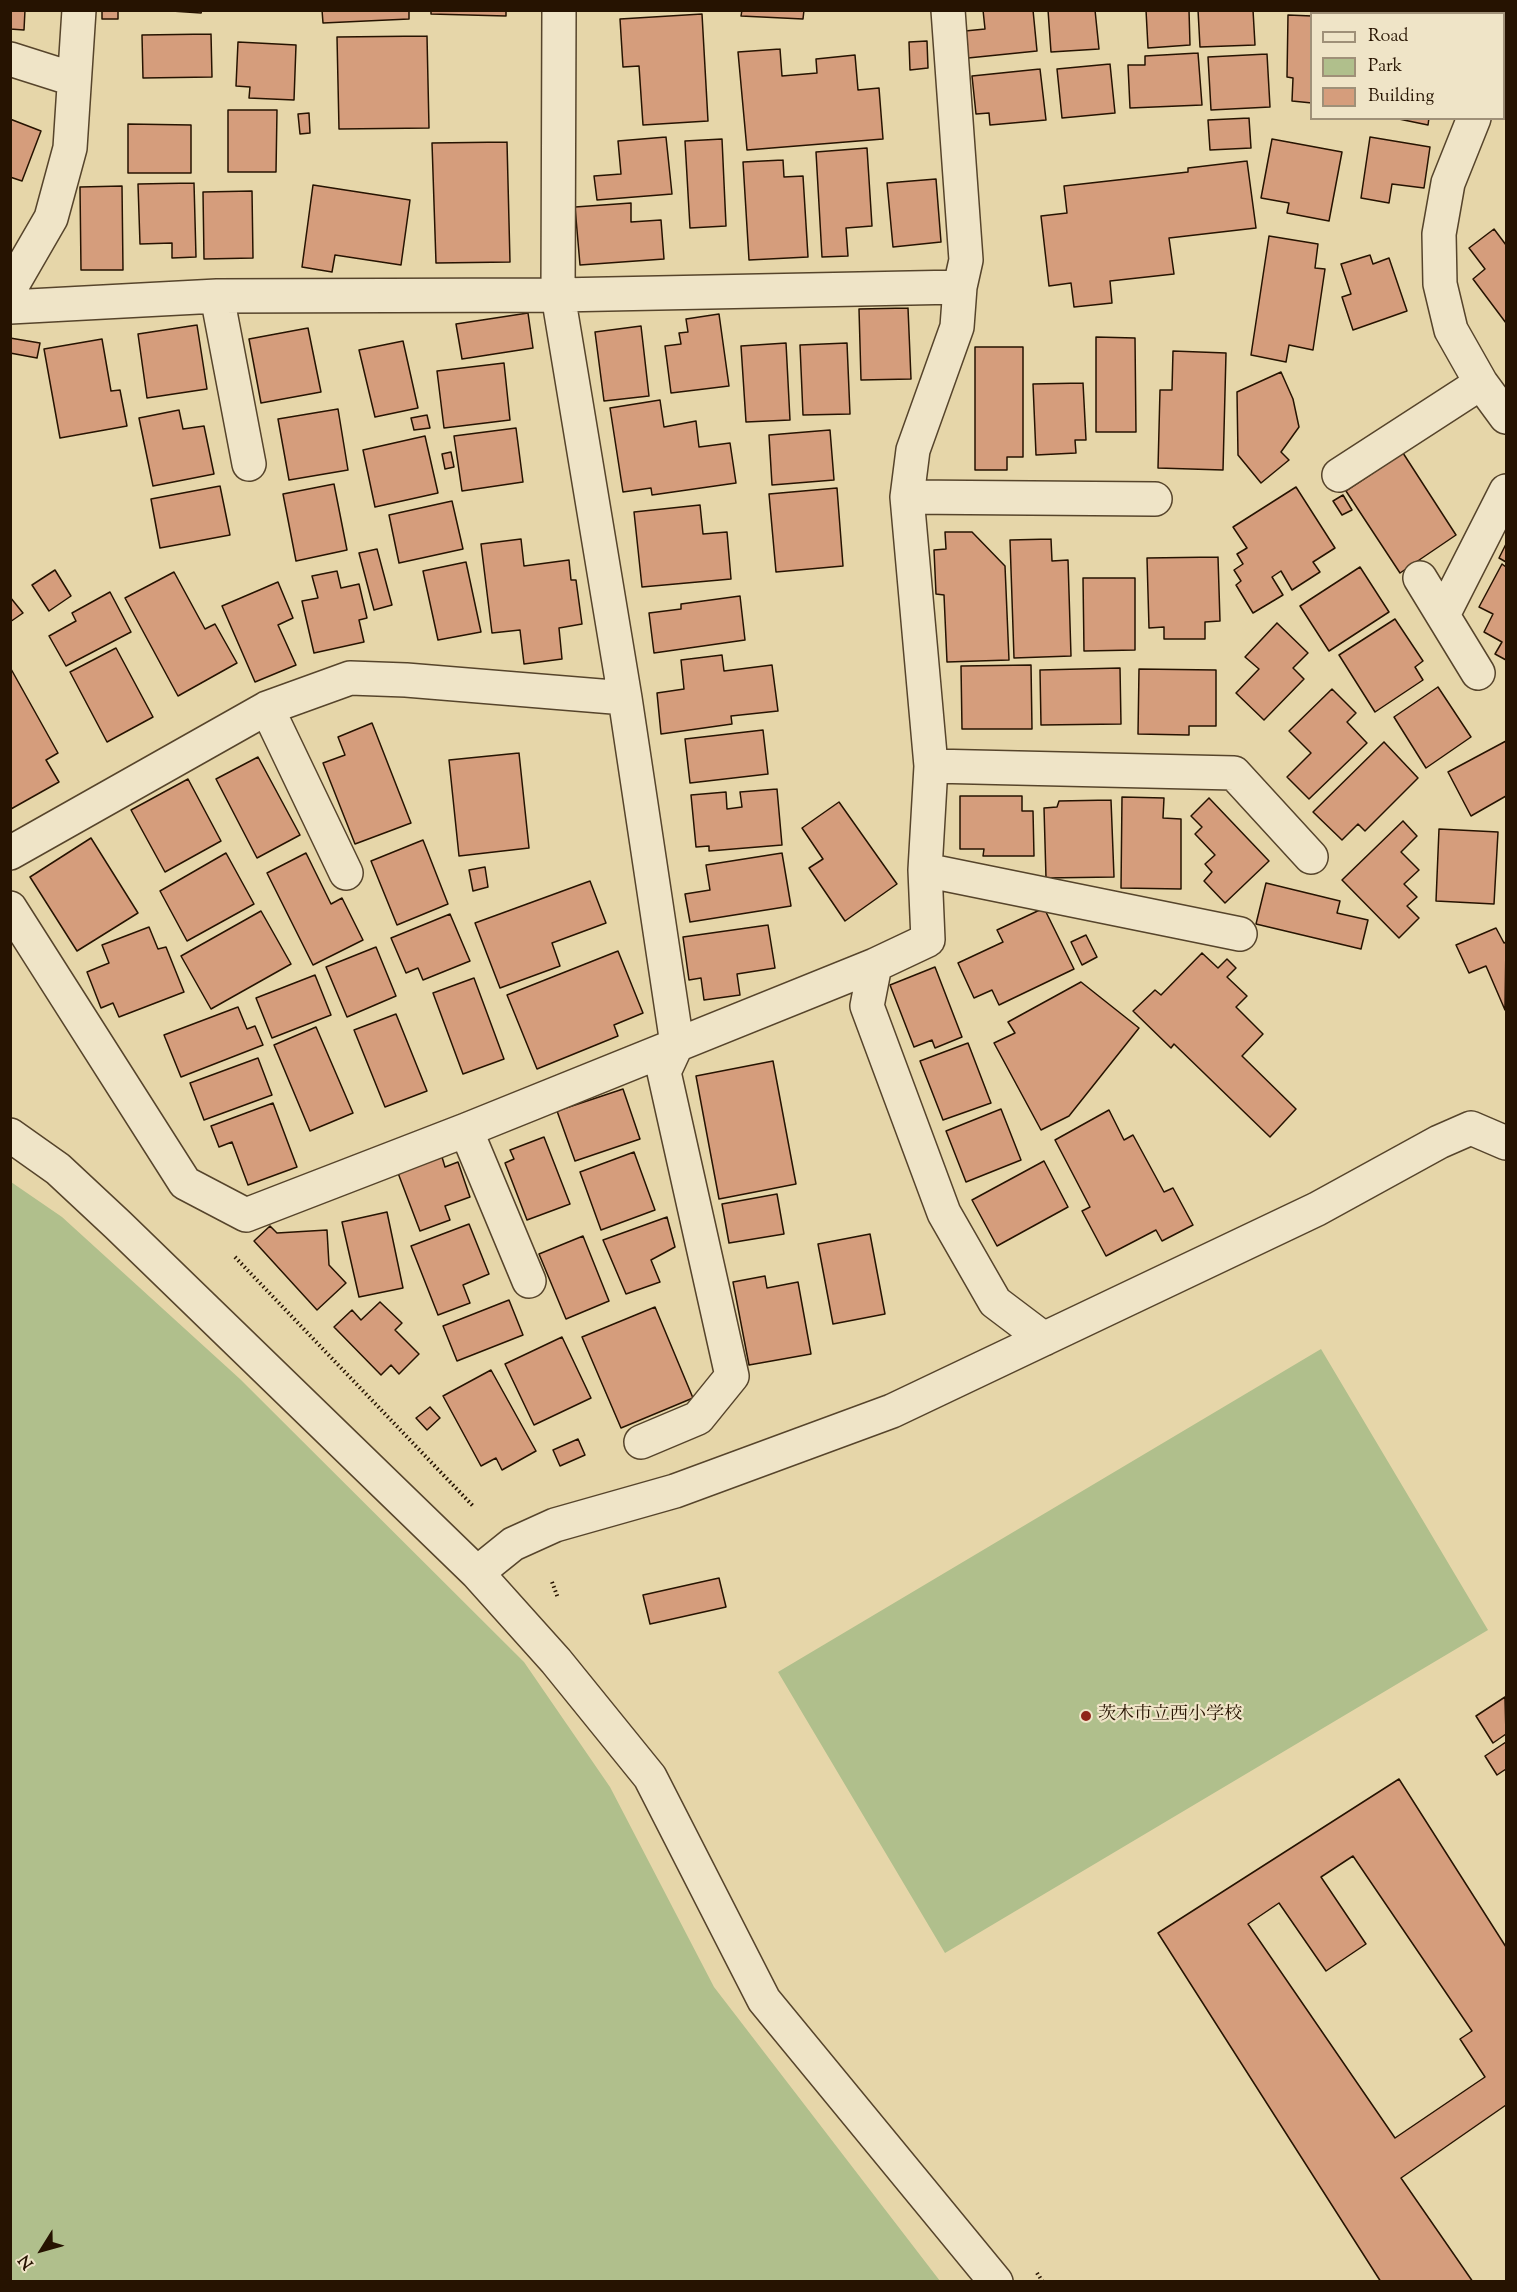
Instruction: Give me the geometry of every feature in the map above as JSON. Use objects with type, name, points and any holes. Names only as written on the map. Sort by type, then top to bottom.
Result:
[{"type":"street","points":[[10,289],[51,218],[70,148],[79,10]]},
{"type":"street","points":[[559,10],[558,295],[625,698],[677,1044],[664,1072],[732,1376],[699,1418],[641,1442]]},
{"type":"street","points":[[10,908],[185,1182],[246,1215],[466,1130],[875,965],[928,940],[925,870],[931,766],[907,497],[913,450],[957,327],[960,287],[966,260],[948,10]]},
{"type":"street","points":[[10,59],[74,79]]},
{"type":"street","points":[[1473,120],[1448,183],[1439,234],[1440,274],[1451,330],[1481,383],[1506,417]]},
{"type":"street","points":[[10,307],[217,296],[558,295],[960,287]]},
{"type":"street","points":[[217,296],[249,464]]},
{"type":"street","points":[[1339,475],[1481,383]]},
{"type":"street","points":[[1443,615],[1506,492]]},
{"type":"street","points":[[907,497],[1155,499]]},
{"type":"street","points":[[1420,579],[1478,673]]},
{"type":"street","points":[[10,853],[267,708],[350,678],[625,698]]},
{"type":"street","points":[[267,708],[346,873]]},
{"type":"street","points":[[931,766],[1234,773],[1311,857]]},
{"type":"street","points":[[925,870],[1240,934]]},
{"type":"street","points":[[875,965],[867,1006],[944,1213],[995,1302],[1044,1340]]},
{"type":"street","points":[[477,1573],[513,1544],[555,1525],[675,1491],[892,1412],[1317,1209],[1439,1142],[1471,1128],[1506,1143]]},
{"type":"street","points":[[466,1130],[529,1281]]},
{"type":"street","points":[[10,1135],[58,1169],[118,1225],[477,1573],[556,1660],[650,1777],[764,2000],[996,2282]]},
{"type":"path","points":[[231,1253],[474,1507]]},
{"type":"path","points":[[552,1582],[560,1605]]},
{"type":"path","points":[[1030,2264],[1043,2282]]},
{"type":"green space","points":[[11,1182],[62,1217],[240,1379],[524,1662],[610,1787],[714,1987],[940,2281],[11,2281]]},
{"type":"green space","points":[[1321,1349],[1488,1630],[945,1953],[778,1672]]},
{"type":"building","points":[[10,10],[25,10],[24,30],[10,29]]},
{"type":"building","points":[[102,10],[118,10],[118,19],[102,19]]},
{"type":"building","points":[[157,10],[202,10],[201,13]]},
{"type":"building","points":[[322,10],[409,10],[409,19],[323,23]]},
{"type":"building","points":[[431,10],[506,10],[506,16],[431,14]]},
{"type":"building","points":[[742,10],[804,10],[803,19],[741,16]]},
{"type":"building","points":[[983,10],[1033,10],[1037,51],[968,58],[965,31],[985,29]]},
{"type":"building","points":[[1048,10],[1095,10],[1099,49],[1051,52]]},
{"type":"building","points":[[1146,10],[1189,10],[1190,45],[1148,48]]},
{"type":"building","points":[[1198,10],[1253,10],[1255,45],[1200,47]]},
{"type":"building","points":[[1438,10],[1485,10],[1484,12],[1442,12]]},
{"type":"building","points":[[702,14],[708,121],[643,125],[639,66],[623,67],[620,19]]},
{"type":"building","points":[[1288,15],[1310,16],[1310,103],[1292,101],[1293,78],[1287,77]]},
{"type":"building","points":[[211,34],[212,77],[143,78],[142,35]]},
{"type":"building","points":[[427,36],[429,128],[339,129],[337,37]]},
{"type":"building","points":[[927,41],[928,68],[910,70],[909,42]]},
{"type":"building","points":[[238,42],[296,45],[294,100],[249,98],[250,87],[236,86]]},
{"type":"building","points":[[780,49],[782,76],[817,73],[816,59],[855,55],[858,90],[879,88],[883,139],[747,150],[738,52]]},
{"type":"building","points":[[1198,53],[1202,105],[1130,108],[1128,65],[1145,65],[1145,56]]},
{"type":"building","points":[[1267,54],[1270,107],[1211,110],[1208,57]]},
{"type":"building","points":[[1110,64],[1115,113],[1062,118],[1057,69]]},
{"type":"building","points":[[1040,69],[1046,120],[990,125],[989,113],[976,114],[972,76]]},
{"type":"building","points":[[228,110],[277,110],[276,172],[228,172]]},
{"type":"building","points":[[309,113],[310,133],[300,134],[298,114]]},
{"type":"building","points":[[1249,118],[1251,148],[1210,150],[1208,120]]},
{"type":"building","points":[[10,119],[41,131],[22,181],[10,177]]},
{"type":"building","points":[[1404,120],[1429,120],[1428,125]]},
{"type":"building","points":[[128,124],[191,125],[191,173],[128,173]]},
{"type":"building","points":[[666,137],[672,194],[597,200],[594,176],[621,174],[618,141]]},
{"type":"building","points":[[1370,137],[1430,147],[1424,188],[1392,184],[1389,203],[1361,198]]},
{"type":"building","points":[[722,139],[726,226],[690,228],[685,141]]},
{"type":"building","points":[[1272,139],[1342,152],[1329,221],[1287,213],[1289,203],[1261,198]]},
{"type":"building","points":[[507,142],[510,262],[436,263],[432,143]]},
{"type":"building","points":[[867,148],[872,226],[846,228],[848,256],[822,257],[816,152]]},
{"type":"building","points":[[783,160],[784,177],[803,176],[808,257],[749,260],[743,162]]},
{"type":"building","points":[[1247,161],[1256,228],[1169,238],[1174,274],[1110,281],[1112,303],[1074,307],[1071,283],[1049,286],[1041,216],[1067,213],[1064,186],[1188,172],[1188,168]]},
{"type":"building","points":[[936,179],[941,242],[893,247],[887,183]]},
{"type":"building","points":[[194,183],[196,257],[172,258],[172,243],[140,244],[138,184]]},
{"type":"building","points":[[313,185],[410,200],[401,265],[335,255],[332,272],[302,267]]},
{"type":"building","points":[[122,186],[123,270],[81,270],[80,187]]},
{"type":"building","points":[[252,191],[253,258],[204,259],[203,192]]},
{"type":"building","points":[[631,203],[631,222],[661,220],[664,259],[580,265],[575,207]]},
{"type":"building","points":[[1494,229],[1506,245],[1506,323],[1473,279],[1485,269],[1469,248]]},
{"type":"building","points":[[1269,236],[1318,244],[1315,268],[1325,269],[1313,350],[1289,345],[1286,362],[1251,355]]},
{"type":"building","points":[[1370,255],[1373,264],[1389,258],[1407,311],[1353,330],[1342,297],[1351,294],[1341,264]]},
{"type":"building","points":[[908,308],[911,379],[861,380],[859,309]]},
{"type":"building","points":[[528,313],[533,348],[462,359],[456,324]]},
{"type":"building","points":[[719,314],[729,386],[671,393],[665,346],[681,344],[679,333],[688,332],[686,319]]},
{"type":"building","points":[[197,325],[207,389],[147,398],[138,334]]},
{"type":"building","points":[[641,326],[649,396],[604,401],[595,332]]},
{"type":"building","points":[[308,328],[321,392],[261,403],[249,339]]},
{"type":"building","points":[[1096,337],[1135,338],[1136,432],[1096,432]]},
{"type":"building","points":[[10,338],[40,343],[37,358],[10,353]]},
{"type":"building","points":[[102,339],[111,391],[120,390],[127,426],[60,438],[44,349]]},
{"type":"building","points":[[403,341],[418,408],[375,417],[359,350]]},
{"type":"building","points":[[786,343],[790,420],[746,422],[741,346]]},
{"type":"building","points":[[847,343],[850,414],[803,415],[800,345]]},
{"type":"building","points":[[975,347],[1023,347],[1023,457],[1007,457],[1007,470],[975,470]]},
{"type":"building","points":[[1173,351],[1226,353],[1223,470],[1158,468],[1160,390],[1172,390]]},
{"type":"building","points":[[504,363],[510,420],[444,428],[437,371]]},
{"type":"building","points":[[1281,372],[1293,399],[1299,427],[1281,452],[1289,460],[1261,483],[1238,455],[1237,392]]},
{"type":"building","points":[[1083,383],[1086,440],[1075,440],[1076,453],[1036,455],[1033,384]]},
{"type":"building","points":[[660,400],[664,427],[696,421],[699,447],[730,443],[736,483],[652,495],[651,488],[623,492],[610,408]]},
{"type":"building","points":[[338,409],[348,470],[289,480],[278,419]]},
{"type":"building","points":[[179,410],[183,429],[204,426],[214,474],[153,486],[139,418]]},
{"type":"building","points":[[427,415],[430,428],[414,430],[411,418]]},
{"type":"building","points":[[516,428],[523,482],[462,491],[454,436]]},
{"type":"building","points":[[830,430],[834,480],[772,485],[769,435]]},
{"type":"building","points":[[425,436],[438,493],[375,507],[363,450]]},
{"type":"building","points":[[451,452],[454,467],[445,469],[442,454]]},
{"type":"building","points":[[1403,453],[1456,535],[1400,573],[1346,491]]},
{"type":"building","points":[[334,484],[347,550],[296,561],[283,494]]},
{"type":"building","points":[[220,486],[230,535],[160,548],[151,499]]},
{"type":"building","points":[[1296,487],[1335,548],[1313,562],[1320,572],[1292,590],[1281,571],[1272,577],[1283,595],[1253,613],[1236,585],[1241,581],[1234,570],[1243,564],[1237,554],[1247,548],[1233,527]]},
{"type":"building","points":[[837,488],[843,566],[776,572],[769,494]]},
{"type":"building","points":[[1343,495],[1352,510],[1342,515],[1333,501]]},
{"type":"building","points":[[452,501],[463,549],[399,563],[389,515]]},
{"type":"building","points":[[700,505],[703,534],[727,532],[731,579],[642,587],[634,512]]},
{"type":"building","points":[[945,532],[972,532],[1005,566],[1009,660],[947,662],[944,595],[936,594],[934,550],[946,549]]},
{"type":"building","points":[[521,539],[524,566],[569,560],[571,580],[576,580],[582,624],[559,628],[562,659],[524,664],[520,630],[492,633],[481,544]]},
{"type":"building","points":[[1051,539],[1052,561],[1068,560],[1071,656],[1014,658],[1010,540]]},
{"type":"building","points":[[1506,544],[1506,562],[1499,558]]},
{"type":"building","points":[[377,549],[392,605],[374,610],[359,553]]},
{"type":"building","points":[[1218,557],[1220,621],[1205,622],[1205,639],[1164,639],[1164,627],[1149,628],[1147,558]]},
{"type":"building","points":[[466,562],[481,632],[438,640],[423,571]]},
{"type":"building","points":[[1502,564],[1506,567],[1506,660],[1495,654],[1502,642],[1484,632],[1493,614],[1479,607]]},
{"type":"building","points":[[1360,567],[1389,612],[1329,651],[1300,606]]},
{"type":"building","points":[[55,570],[71,596],[49,611],[32,585]]},
{"type":"building","points":[[337,571],[341,588],[359,584],[367,618],[359,620],[364,642],[314,653],[302,601],[318,598],[312,576]]},
{"type":"building","points":[[174,572],[205,629],[215,624],[237,663],[178,696],[125,598]]},
{"type":"building","points":[[1083,578],[1135,578],[1135,650],[1084,651]]},
{"type":"building","points":[[278,582],[293,618],[278,625],[296,665],[255,682],[222,606]]},
{"type":"building","points":[[110,592],[131,632],[66,666],[49,636],[76,621],[72,613]]},
{"type":"building","points":[[740,596],[745,640],[654,653],[649,613],[681,609],[681,604]]},
{"type":"building","points":[[10,597],[23,613],[10,622]]},
{"type":"building","points":[[1395,619],[1423,661],[1415,667],[1423,680],[1375,712],[1339,655]]},
{"type":"building","points":[[1277,623],[1308,653],[1293,668],[1304,679],[1264,720],[1236,693],[1259,669],[1245,657]]},
{"type":"building","points":[[116,648],[153,717],[107,742],[70,672]]},
{"type":"building","points":[[722,655],[724,671],[772,665],[778,711],[731,716],[732,724],[661,734],[657,693],[684,689],[681,660]]},
{"type":"building","points":[[1031,665],[1032,729],[962,729],[961,666]]},
{"type":"building","points":[[1120,668],[1121,724],[1041,725],[1040,670]]},
{"type":"building","points":[[11,669],[58,753],[46,760],[59,782],[11,809]]},
{"type":"building","points":[[1139,669],[1216,670],[1216,726],[1189,726],[1189,735],[1138,734]]},
{"type":"building","points":[[1438,687],[1471,737],[1426,768],[1394,717]]},
{"type":"building","points":[[1332,689],[1356,713],[1347,722],[1367,743],[1309,799],[1287,777],[1311,753],[1289,731]]},
{"type":"building","points":[[372,723],[411,823],[355,844],[323,763],[345,755],[338,737]]},
{"type":"building","points":[[763,730],[768,774],[690,783],[685,739]]},
{"type":"building","points":[[1506,741],[1506,796],[1471,816],[1448,772]]},
{"type":"building","points":[[1384,742],[1418,778],[1365,831],[1358,824],[1342,840],[1313,812]]},
{"type":"building","points":[[519,753],[529,848],[459,856],[449,760]]},
{"type":"building","points":[[258,757],[300,835],[257,858],[216,779]]},
{"type":"building","points":[[188,779],[221,841],[165,872],[131,810]]},
{"type":"building","points":[[777,789],[782,845],[709,851],[709,846],[696,847],[691,795],[726,792],[727,809],[742,807],[740,792]]},
{"type":"building","points":[[960,796],[1022,796],[1022,811],[1033,811],[1034,856],[983,856],[984,849],[960,849]]},
{"type":"building","points":[[1122,797],[1164,798],[1163,818],[1181,819],[1181,889],[1121,888]]},
{"type":"building","points":[[1209,798],[1269,861],[1225,903],[1204,881],[1212,872],[1205,864],[1215,855],[1195,834],[1202,827],[1191,816]]},
{"type":"building","points":[[1111,800],[1114,877],[1046,878],[1044,808],[1057,807],[1059,801]]},
{"type":"building","points":[[839,802],[897,884],[845,921],[809,868],[823,859],[802,828]]},
{"type":"building","points":[[1403,821],[1417,836],[1401,852],[1419,870],[1404,884],[1417,897],[1407,906],[1419,918],[1399,938],[1342,880]]},
{"type":"building","points":[[1439,829],[1498,832],[1494,904],[1436,901]]},
{"type":"building","points":[[91,838],[138,913],[77,951],[30,877]]},
{"type":"building","points":[[423,840],[448,904],[397,925],[371,861]]},
{"type":"building","points":[[226,853],[254,904],[187,941],[160,891]]},
{"type":"building","points":[[306,853],[331,904],[342,898],[363,940],[313,965],[267,873]]},
{"type":"building","points":[[782,853],[791,906],[690,922],[685,894],[710,890],[706,865]]},
{"type":"building","points":[[485,867],[488,887],[473,891],[469,870]]},
{"type":"building","points":[[590,881],[606,923],[552,943],[560,966],[500,988],[475,923]]},
{"type":"building","points":[[1266,883],[1340,901],[1337,913],[1368,920],[1361,949],[1256,924]]},
{"type":"building","points":[[1044,908],[1074,969],[999,1005],[992,990],[974,998],[958,963],[1003,942],[997,930]]},
{"type":"building","points":[[261,911],[291,964],[211,1009],[181,956]]},
{"type":"building","points":[[450,914],[470,961],[423,980],[418,968],[406,973],[391,938]]},
{"type":"building","points":[[768,925],[775,968],[737,974],[740,995],[704,1000],[701,978],[689,980],[683,937]]},
{"type":"building","points":[[149,927],[158,949],[166,947],[184,992],[119,1017],[113,1003],[101,1008],[87,972],[109,963],[102,945]]},
{"type":"building","points":[[1496,928],[1504,943],[1506,942],[1505,1010],[1486,966],[1469,973],[1456,945]]},
{"type":"building","points":[[1086,935],[1097,957],[1082,965],[1071,942]]},
{"type":"building","points":[[376,947],[396,996],[347,1017],[326,967]]},
{"type":"building","points":[[618,951],[643,1013],[614,1025],[618,1036],[537,1069],[507,995]]},
{"type":"building","points":[[1202,953],[1218,968],[1227,959],[1236,968],[1227,977],[1247,996],[1236,1007],[1263,1034],[1242,1056],[1296,1109],[1270,1137],[1174,1044],[1171,1048],[1133,1011],[1155,990],[1161,995]]},
{"type":"building","points":[[935,967],[962,1037],[935,1048],[932,1040],[914,1047],[890,985]]},
{"type":"building","points":[[315,975],[331,1015],[272,1038],[256,998]]},
{"type":"building","points":[[474,978],[504,1059],[463,1074],[433,993]]},
{"type":"building","points":[[1081,982],[1139,1028],[1069,1116],[1041,1130],[994,1043],[1015,1033],[1008,1022]]},
{"type":"building","points":[[238,1007],[247,1029],[255,1026],[263,1045],[181,1077],[164,1035]]},
{"type":"building","points":[[396,1014],[427,1091],[385,1107],[354,1030]]},
{"type":"building","points":[[316,1027],[353,1113],[310,1131],[274,1045]]},
{"type":"building","points":[[968,1043],[991,1103],[943,1120],[920,1061]]},
{"type":"building","points":[[258,1058],[272,1095],[204,1120],[190,1083]]},
{"type":"building","points":[[773,1061],[796,1184],[719,1199],[696,1076]]},
{"type":"building","points":[[623,1089],[640,1139],[575,1161],[557,1111]]},
{"type":"building","points":[[273,1103],[297,1167],[248,1185],[232,1142],[219,1147],[211,1126]]},
{"type":"building","points":[[1001,1109],[1021,1160],[966,1182],[946,1131]]},
{"type":"building","points":[[1109,1110],[1124,1140],[1133,1135],[1164,1192],[1173,1188],[1193,1225],[1162,1241],[1156,1230],[1106,1256],[1082,1211],[1090,1207],[1055,1140]]},
{"type":"building","points":[[544,1137],[570,1204],[527,1220],[505,1163],[514,1159],[510,1150]]},
{"type":"building","points":[[634,1152],[655,1210],[601,1230],[580,1172]]},
{"type":"building","points":[[442,1157],[445,1167],[458,1162],[470,1197],[445,1206],[450,1220],[420,1231],[398,1173]]},
{"type":"building","points":[[1044,1161],[1068,1207],[997,1246],[972,1200]]},
{"type":"building","points":[[777,1194],[784,1234],[729,1243],[722,1204]]},
{"type":"building","points":[[387,1212],[403,1288],[359,1297],[342,1222]]},
{"type":"building","points":[[667,1217],[675,1247],[651,1260],[660,1282],[626,1294],[603,1240]]},
{"type":"building","points":[[469,1224],[489,1274],[463,1285],[470,1303],[438,1315],[411,1246]]},
{"type":"building","points":[[270,1226],[277,1233],[327,1230],[329,1265],[346,1283],[317,1310],[254,1241]]},
{"type":"building","points":[[870,1234],[885,1314],[833,1324],[818,1244]]},
{"type":"building","points":[[583,1236],[609,1301],[566,1319],[539,1254]]},
{"type":"building","points":[[765,1276],[767,1288],[798,1282],[811,1354],[749,1365],[733,1282]]},
{"type":"building","points":[[509,1300],[523,1335],[457,1361],[443,1326]]},
{"type":"building","points":[[380,1302],[402,1323],[395,1330],[419,1354],[399,1374],[391,1365],[381,1375],[334,1327],[352,1310],[361,1320]]},
{"type":"building","points":[[655,1307],[693,1398],[621,1428],[582,1337]]},
{"type":"building","points":[[562,1337],[591,1398],[534,1425],[505,1364]]},
{"type":"building","points":[[491,1370],[536,1451],[502,1470],[496,1458],[481,1466],[443,1396]]},
{"type":"building","points":[[430,1407],[440,1418],[427,1430],[416,1418]]},
{"type":"building","points":[[578,1439],[585,1455],[560,1466],[553,1450]]},
{"type":"building","points":[[719,1578],[726,1607],[650,1624],[643,1595]]},
{"type":"building","points":[[1505,1697],[1506,1734],[1493,1743],[1476,1716]]},
{"type":"building","points":[[1506,1742],[1506,1769],[1497,1775],[1485,1756]]},
{"type":"building","points":[[1399,1779],[1506,1947],[1506,2105],[1401,2178],[1473,2282],[1381,2282],[1158,1933]],"holes":[[[1353,1856],[1472,2031],[1460,2039],[1485,2077],[1395,2138],[1248,1924],[1279,1903],[1326,1971],[1366,1944],[1321,1877]]]},
{"type":"place","name":"茨木市立西小学校","points":[[1086,1716]]}]
